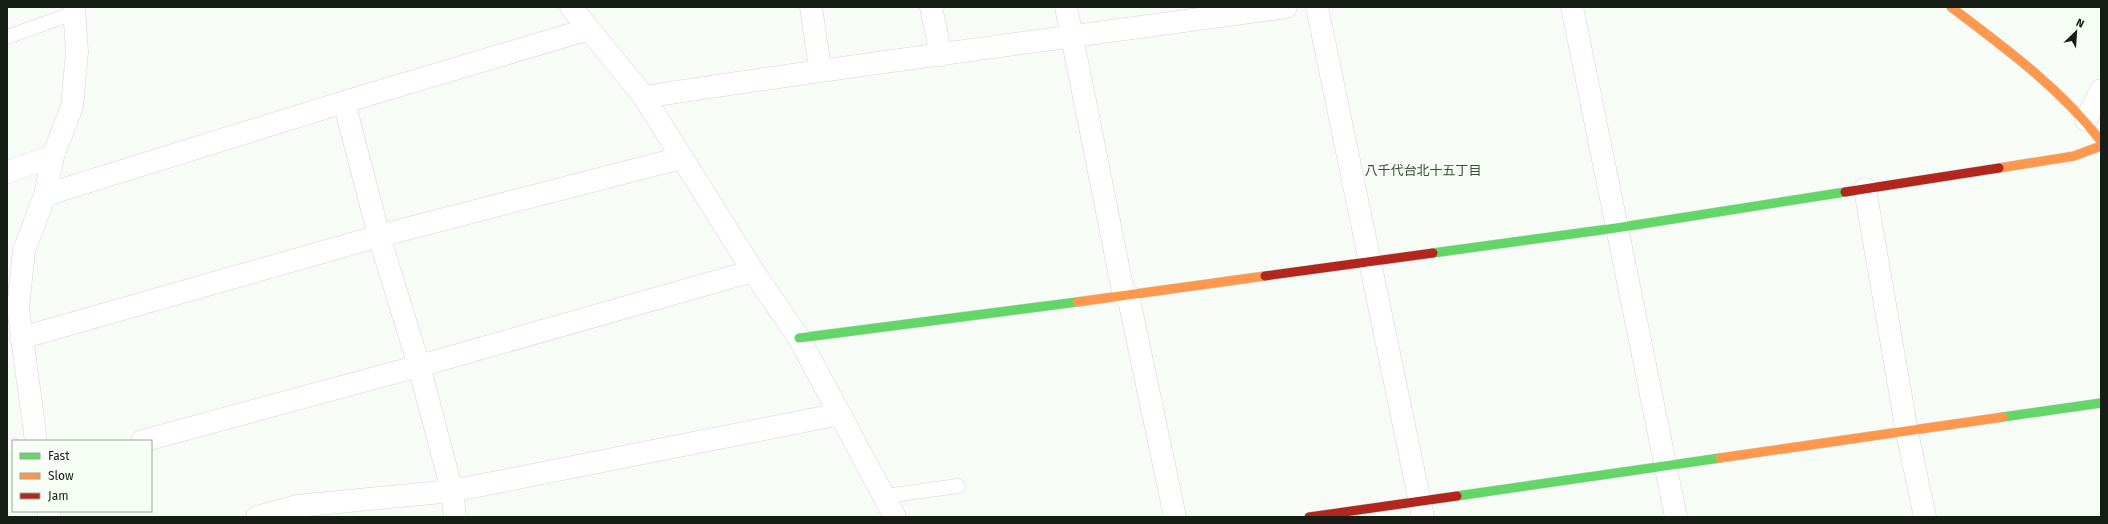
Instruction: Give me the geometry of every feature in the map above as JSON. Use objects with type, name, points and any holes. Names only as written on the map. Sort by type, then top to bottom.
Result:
[{"type":"street","points":[[571,7],[644,97],[680,158],[753,271],[799,338],[895,517]]},
{"type":"street","points":[[811,7],[820,70]]},
{"type":"street","points":[[931,7],[941,54]]},
{"type":"street","points":[[1066,7],[1126,295],[1175,517]]},
{"type":"street","points":[[644,97],[820,70],[1072,37],[1207,12],[1286,7]]},
{"type":"street","points":[[1317,7],[1422,508]]},
{"type":"street","points":[[1572,7],[1676,517]]},
{"type":"street","points":[[1951,7],[2042,77],[2086,120],[2101,141]]},
{"type":"street","points":[[32,440],[21,338],[12,310],[24,250],[45,195],[54,156],[72,107],[77,52],[74,10]]},
{"type":"street","points":[[45,195],[344,102],[589,29]]},
{"type":"street","points":[[2086,120],[2101,90]]},
{"type":"street","points":[[344,102],[379,236],[419,366],[452,491],[455,517]]},
{"type":"street","points":[[799,338],[1616,228],[2074,156],[2101,146]]},
{"type":"street","points":[[7,172],[54,156]]},
{"type":"street","points":[[21,338],[379,236],[680,158]]},
{"type":"street","points":[[1865,189],[1907,432],[1925,517]]},
{"type":"street","points":[[146,440],[419,366],[753,271]]},
{"type":"street","points":[[1309,517],[1422,508],[1665,466],[2101,403]]},
{"type":"street","points":[[258,517],[297,506],[452,491],[840,414]]},
{"type":"lane","points":[[7,37],[74,10]]},
{"type":"lane","points":[[885,496],[958,486]]},
{"type":"traffic: fast","points":[[1433,253],[1616,228],[1845,192]]},
{"type":"traffic: fast","points":[[799,338],[1077,302]]},
{"type":"traffic: fast","points":[[2003,417],[2101,403]]},
{"type":"traffic: fast","points":[[1457,496],[1720,458]]},
{"type":"traffic: slow","points":[[1951,7],[2030,69],[2085,121],[2101,141]]},
{"type":"traffic: slow","points":[[1999,168],[2074,156],[2101,146]]},
{"type":"traffic: slow","points":[[1077,302],[1265,276]]},
{"type":"traffic: slow","points":[[1720,458],[2003,417]]},
{"type":"traffic: jam","points":[[1845,192],[1999,168]]},
{"type":"traffic: jam","points":[[1265,276],[1433,253]]},
{"type":"traffic: jam","points":[[1309,517],[1457,496]]},
{"type":"district","name":"八千代台北十五丁目","points":[[1423,170]]}]
